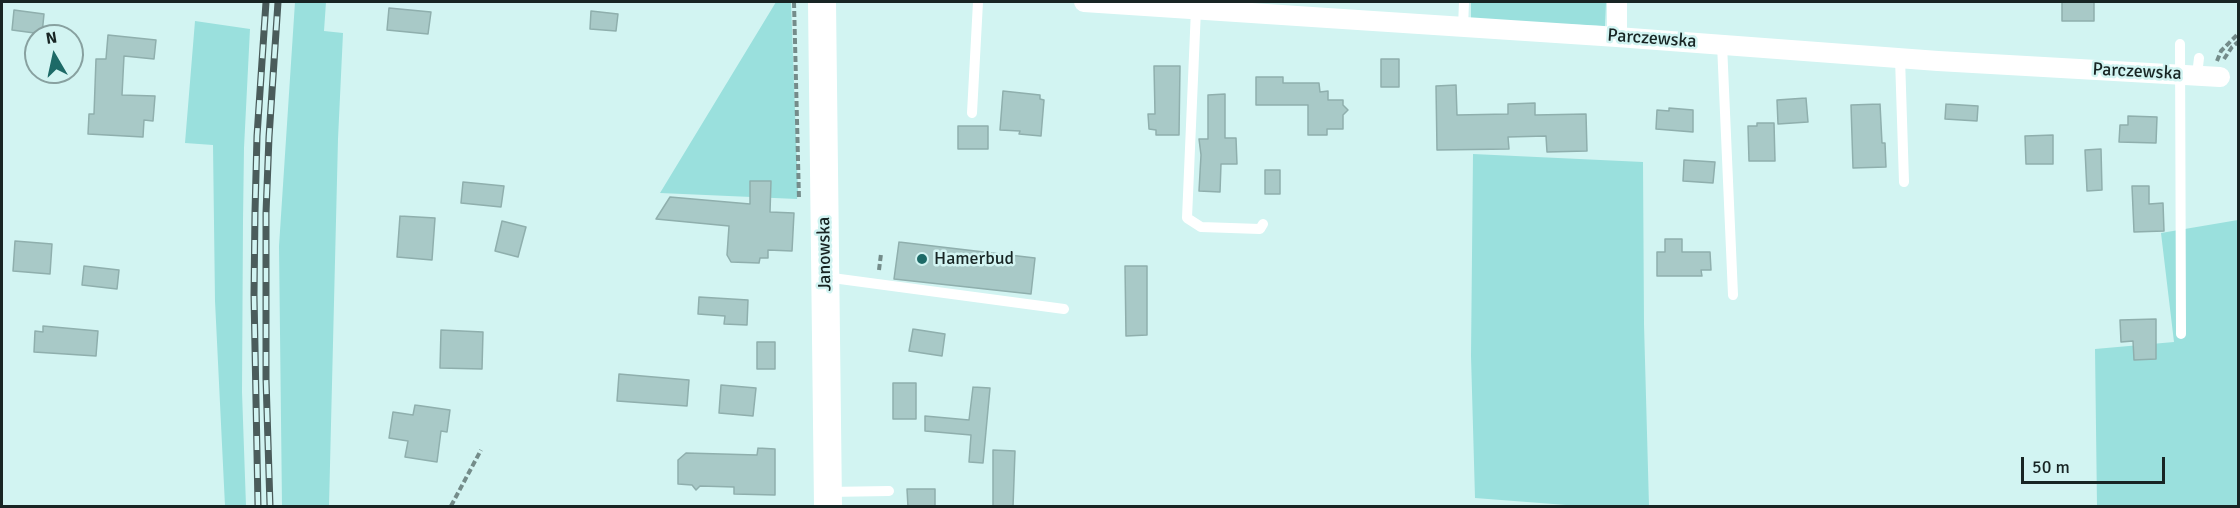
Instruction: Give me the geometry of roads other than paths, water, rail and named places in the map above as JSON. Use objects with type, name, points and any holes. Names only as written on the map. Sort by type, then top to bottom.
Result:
[{"type":"street","name":"Janowska","points":[[822,2],[828,499]]},
{"type":"street","name":"Parczewska","points":[[1084,2],[1196,9],[1287,9],[1463,27],[1617,36],[1900,58],[2202,72]]},
{"type":"street","points":[[1617,2],[1617,36]]},
{"type":"lane","points":[[972,113],[978,2]]},
{"type":"lane","points":[[1463,27],[1464,2]]},
{"type":"lane","points":[[1196,9],[1187,219],[1201,227],[1260,229],[1263,224]]},
{"type":"lane","points":[[1722,44],[1733,296]]},
{"type":"lane","points":[[2181,44],[2202,72],[2181,334]]},
{"type":"lane","points":[[1900,58],[1904,182]]},
{"type":"lane","points":[[825,277],[878,282],[1065,309]]},
{"type":"lane","points":[[828,499],[889,491]]},
{"type":"railway","points":[[258,506],[254,295],[255,212],[257,136],[266,2]]},
{"type":"railway","points":[[270,506],[266,379],[266,213],[278,2]]},
{"type":"place","name":"Hamerbud","points":[[922,259]]}]
